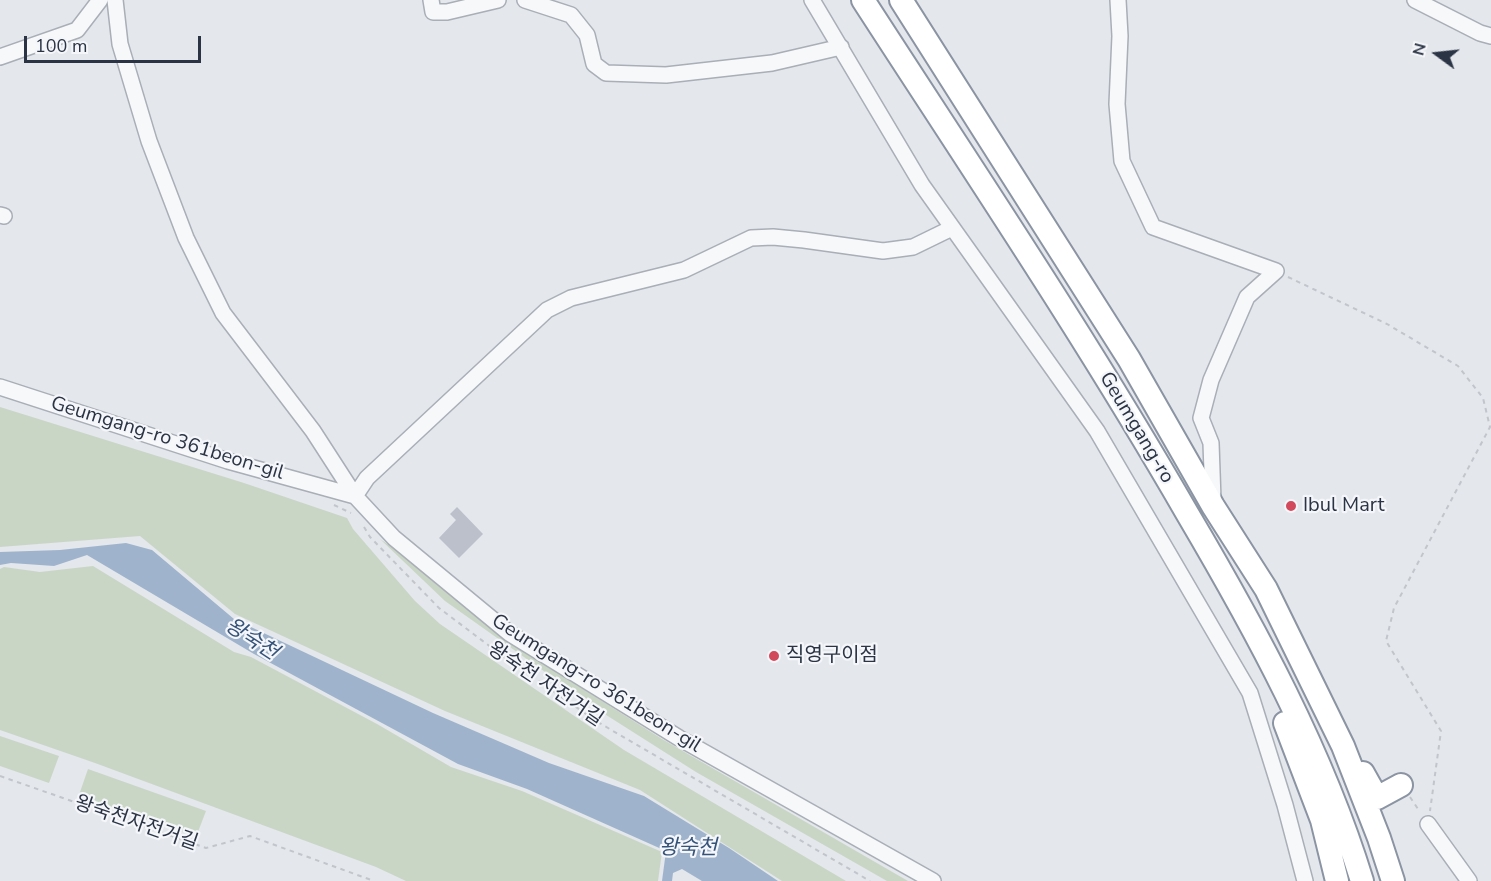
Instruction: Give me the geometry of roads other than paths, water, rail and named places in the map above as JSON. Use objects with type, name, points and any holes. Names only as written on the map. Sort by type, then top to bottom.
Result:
[{"type":"highway","name":"Geumgang-ro","points":[[863,0],[1062,307],[1161,467],[1237,599],[1323,771],[1362,881]]},
{"type":"highway","name":"Geumgang-ro","points":[[901,0],[1129,359],[1213,506],[1266,589],[1342,746],[1379,838],[1393,881]]},
{"type":"highway","points":[[1237,599],[1322,820],[1337,881]]},
{"type":"highway","points":[[1307,672],[1377,798],[1401,785]]},
{"type":"street","points":[[0,57],[77,30],[100,0]]},
{"type":"street","points":[[115,0],[120,44],[149,141],[186,238],[223,314],[313,431],[355,496],[367,478],[516,338],[547,310],[571,298],[684,270],[752,238],[804,240],[883,251],[913,247],[952,228]]},
{"type":"street","points":[[431,0],[433,12],[447,12],[498,0]]},
{"type":"street","points":[[525,0],[571,15],[587,35],[594,64],[606,73],[666,75],[772,63],[841,47]]},
{"type":"street","points":[[812,0],[922,185],[1096,431],[1250,693],[1285,805],[1305,881]]},
{"type":"street","points":[[1118,0],[1120,36],[1117,104],[1122,161],[1153,227],[1276,271],[1247,297],[1211,380],[1201,418],[1211,443],[1213,506]]},
{"type":"street","points":[[1415,0],[1480,33],[1491,36]]},
{"type":"street","name":"Geumgang-ro 361beon-gil","points":[[0,387],[228,461],[355,496],[394,537],[509,633],[679,738],[933,881]]},
{"type":"street","points":[[1428,824],[1469,881]]},
{"type":"water","name":"왕숙천","points":[[126,543],[152,550],[234,619],[433,713],[549,763],[644,796],[778,881],[702,881],[682,869],[673,873],[672,881],[662,881],[666,851],[527,789],[458,764],[254,654],[87,555],[54,566],[11,563],[0,565],[0,552],[60,550]]},
{"type":"place","name":"Ibul Mart","points":[[1291,506]]},
{"type":"place","name":"직영구이점","points":[[774,656]]}]
